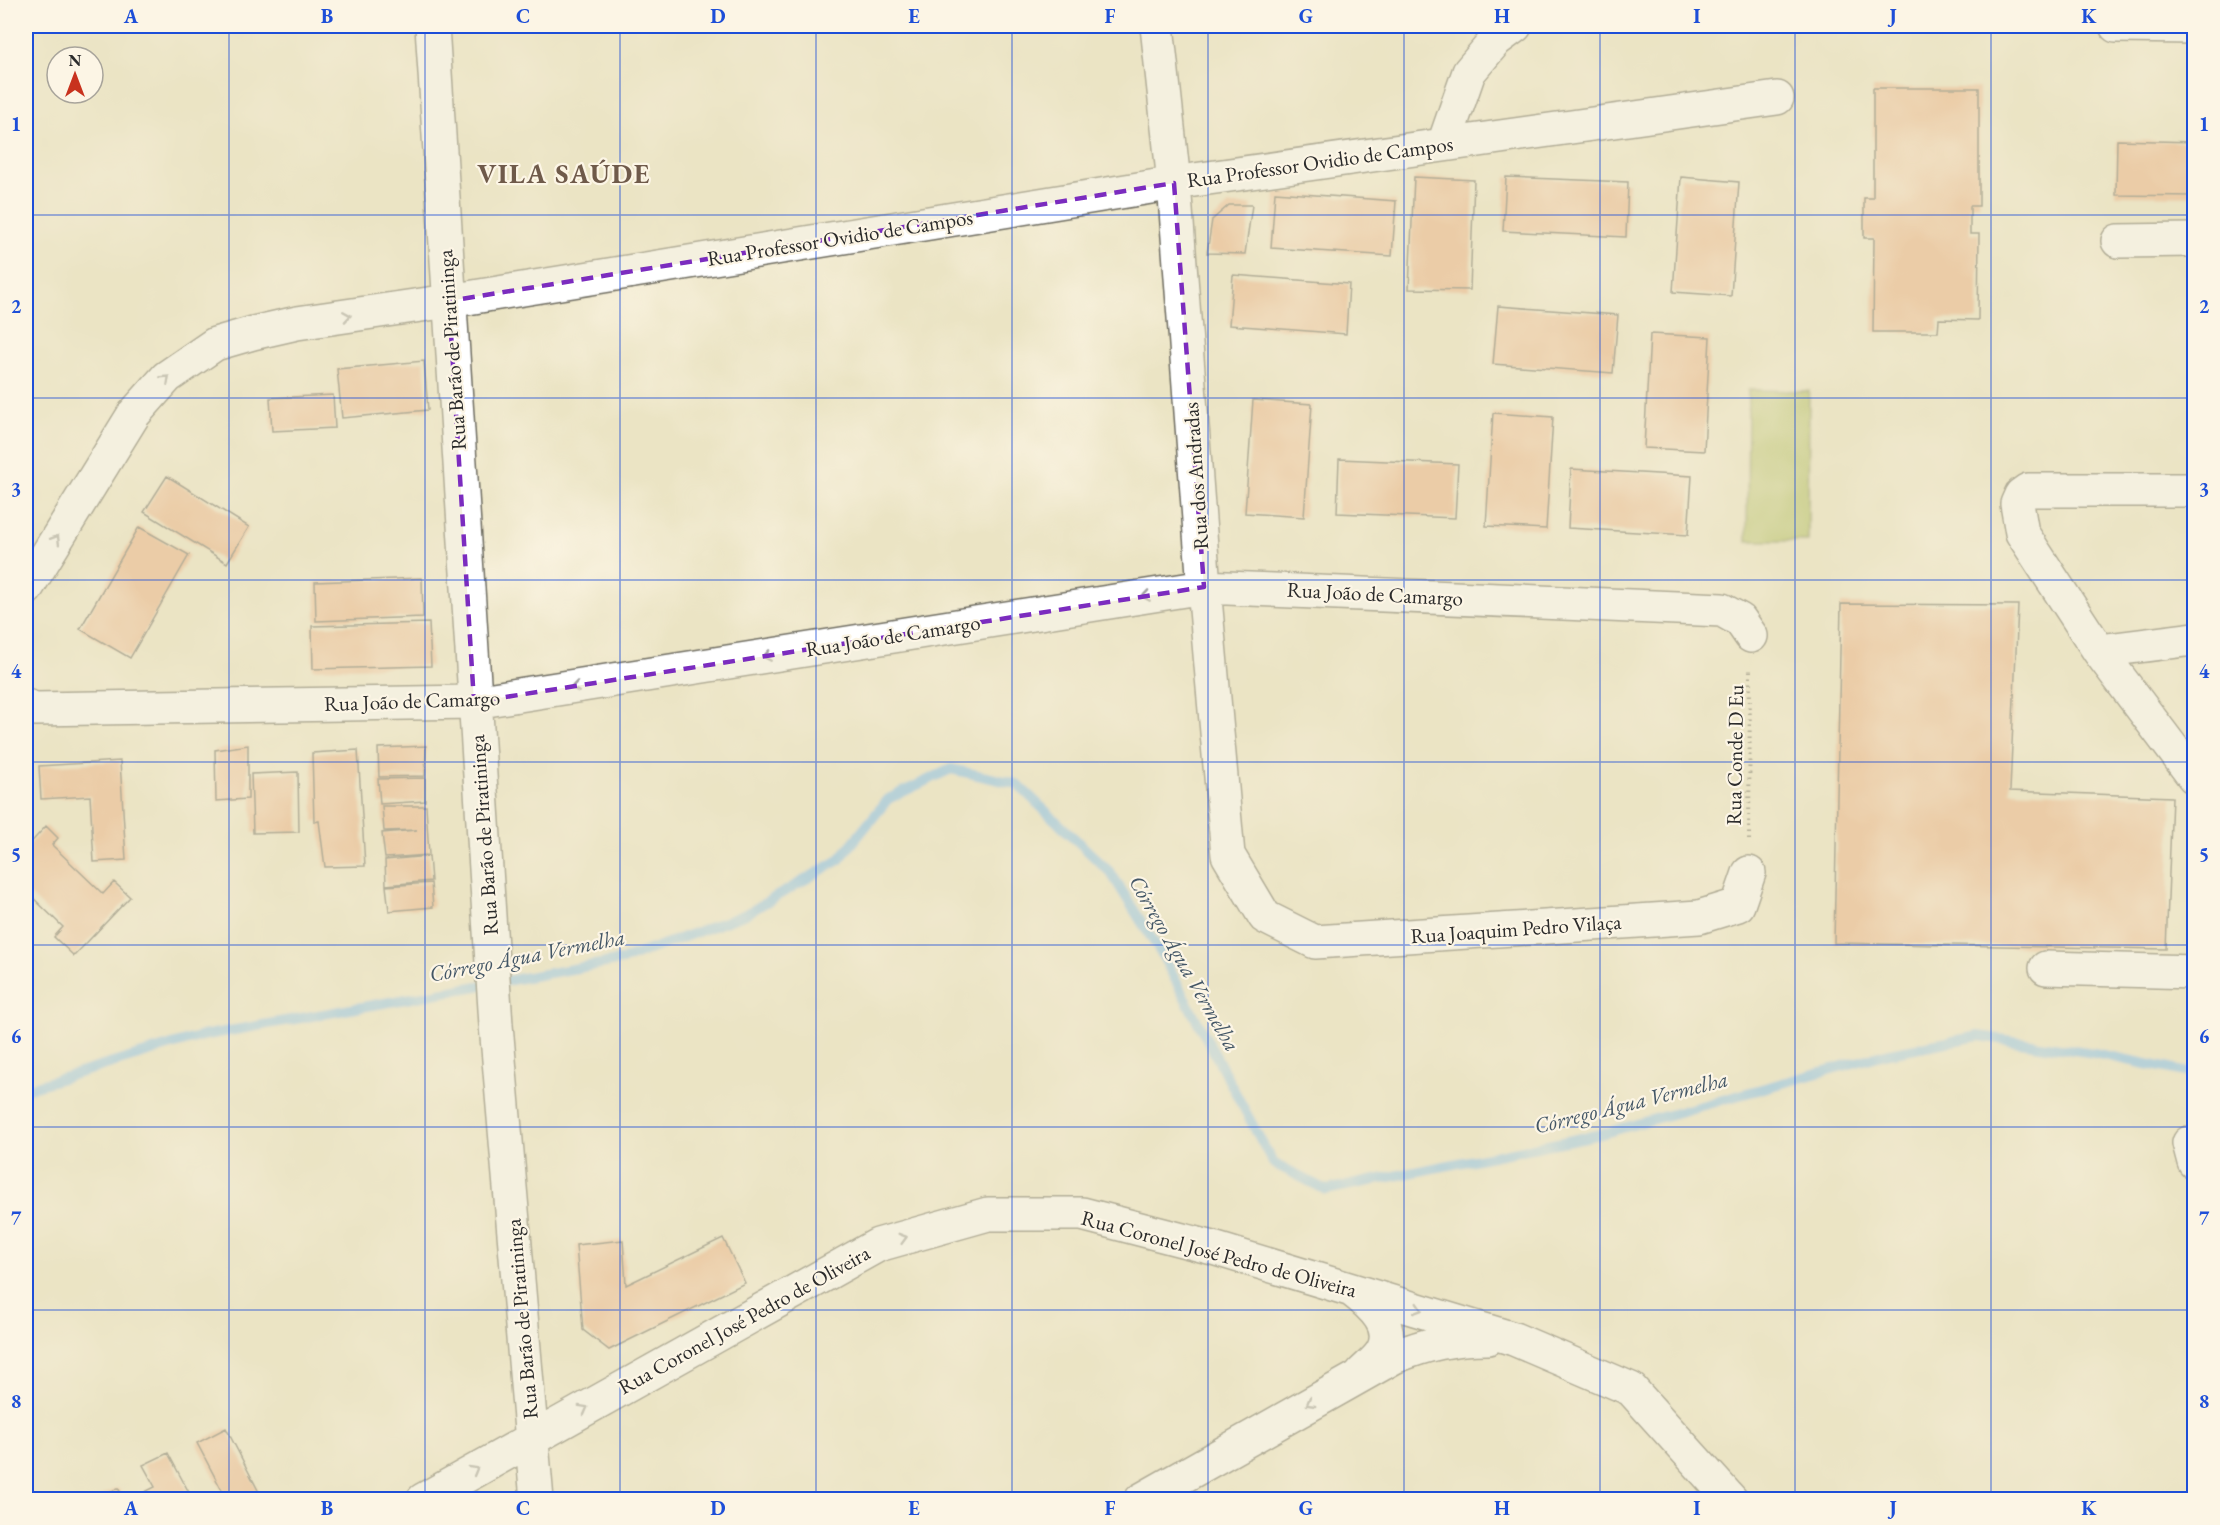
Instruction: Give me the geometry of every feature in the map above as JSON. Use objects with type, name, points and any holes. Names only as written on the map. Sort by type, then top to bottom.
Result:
[{"type":"street","name":"Rua Barão de Piratininga","points":[[432,26],[496,1025],[537,1500]]},
{"type":"street","name":"Rua dos Andradas","points":[[1157,26],[1174,183],[1204,587],[1228,855],[1265,917]]},
{"type":"street","points":[[1444,144],[1469,72],[1496,40],[1515,26]]},
{"type":"street","points":[[2116,26],[2194,27]]},
{"type":"street","name":"Rua Professor Ovidio de Campos","points":[[26,589],[134,414],[167,377],[214,344],[297,323],[449,301],[1174,183],[1777,98]]},
{"type":"street","points":[[2118,241],[2194,240]]},
{"type":"street","points":[[2194,490],[2028,490],[2021,495],[2017,504],[2022,533],[2099,651],[2194,777]]},
{"type":"street","name":"Rua João de Camargo","points":[[26,706],[35,709],[474,702],[1204,587],[1722,610],[1740,620],[1751,636]]},
{"type":"street","points":[[2099,651],[2194,639]]},
{"type":"street","name":"Rua Joaquim Pedro Vilaça","points":[[1265,917],[1315,942],[1699,917],[1738,905],[1749,873]]},
{"type":"street","points":[[2046,968],[2194,972]]},
{"type":"street","name":"Rua Coronel José Pedro de Oliveira","points":[[423,1500],[878,1245],[988,1214],[1082,1214],[1213,1248],[1514,1339],[1631,1389],[1731,1500]]},
{"type":"street","points":[[1351,1289],[1367,1301],[1383,1319],[1386,1339],[1382,1352],[1361,1375]]},
{"type":"street","points":[[1141,1500],[1394,1357],[1425,1345],[1462,1338],[1514,1339]]},
{"type":"path","name":"Rua Conde D Eu","points":[[1749,873],[1751,636]]},
{"type":"highlighted area","points":[[1174,183],[1204,587],[474,702],[449,301]]},
{"type":"green space","points":[[1748,390],[1809,391],[1808,541],[1747,541]]},
{"type":"building","points":[[1873,88],[1979,88],[1979,206],[1970,206],[1970,234],[1979,234],[1978,320],[1939,319],[1938,332],[1873,332],[1874,238],[1864,238],[1864,198],[1873,198]]},
{"type":"building","points":[[2117,140],[2194,142],[2194,196],[2116,195]]},
{"type":"building","points":[[1414,177],[1474,180],[1470,290],[1409,289]]},
{"type":"building","points":[[1506,177],[1628,182],[1626,237],[1503,231]]},
{"type":"building","points":[[1681,177],[1739,182],[1731,296],[1673,292]]},
{"type":"building","points":[[1275,192],[1396,201],[1392,256],[1271,248]]},
{"type":"building","points":[[1229,205],[1252,205],[1245,254],[1207,253],[1212,220]]},
{"type":"building","points":[[1233,275],[1349,284],[1346,334],[1229,325]]},
{"type":"building","points":[[1498,306],[1618,315],[1613,373],[1493,364]]},
{"type":"building","points":[[1650,334],[1710,337],[1704,451],[1644,448]]},
{"type":"building","points":[[424,361],[428,410],[342,418],[337,369]]},
{"type":"building","points":[[333,395],[335,428],[272,431],[270,398]]},
{"type":"building","points":[[1253,400],[1312,404],[1304,517],[1245,513]]},
{"type":"building","points":[[1493,413],[1553,417],[1546,529],[1486,526]]},
{"type":"building","points":[[1339,459],[1458,464],[1455,518],[1337,513]]},
{"type":"building","points":[[1571,469],[1692,476],[1688,535],[1568,528]]},
{"type":"building","points":[[167,476],[249,527],[227,563],[144,512]]},
{"type":"building","points":[[139,527],[189,555],[130,658],[80,629]]},
{"type":"building","points":[[422,578],[423,617],[316,621],[315,582]]},
{"type":"building","points":[[1841,604],[2018,605],[2010,791],[2172,797],[2166,949],[1834,943]]},
{"type":"building","points":[[429,623],[431,666],[313,669],[312,626]]},
{"type":"building","points":[[248,745],[248,799],[216,801],[215,750]]},
{"type":"building","points":[[426,746],[425,776],[379,777],[378,748]]},
{"type":"building","points":[[358,750],[365,866],[325,867],[319,821],[314,822],[312,753]]},
{"type":"building","points":[[120,761],[126,860],[94,862],[90,796],[41,799],[39,766]]},
{"type":"building","points":[[298,772],[299,832],[253,833],[251,774]]},
{"type":"building","points":[[425,778],[425,801],[380,804],[378,779]]},
{"type":"building","points":[[382,806],[426,806],[429,855],[385,858],[382,833],[417,830],[384,831]]},
{"type":"building","points":[[46,826],[58,838],[52,845],[103,894],[114,882],[130,897],[74,956],[54,937],[63,927],[26,891],[26,848]]},
{"type":"building","points":[[429,856],[431,881],[386,885],[385,860]]},
{"type":"building","points":[[431,883],[433,907],[389,911],[386,886]]},
{"type":"building","points":[[723,1238],[745,1283],[609,1350],[583,1330],[576,1245],[623,1240],[626,1285]]},
{"type":"building","points":[[226,1428],[263,1500],[227,1500],[197,1443]]},
{"type":"building","points":[[168,1453],[193,1500],[138,1500],[137,1496],[155,1487],[143,1465]]},
{"type":"building","points":[[118,1488],[125,1500],[93,1500]]},
{"type":"waterway","name":"Córrego Água Vermelha","points":[[26,1089],[202,1036],[622,960],[746,914],[839,860],[888,799],[951,769],[1017,784],[1111,873],[1162,955],[1273,1163],[1326,1190],[1601,1134],[1889,1053],[1979,1036],[2094,1053],[2194,1074]]},
{"type":"district","name":"VILA SAÚDE","points":[[564,174]]}]
